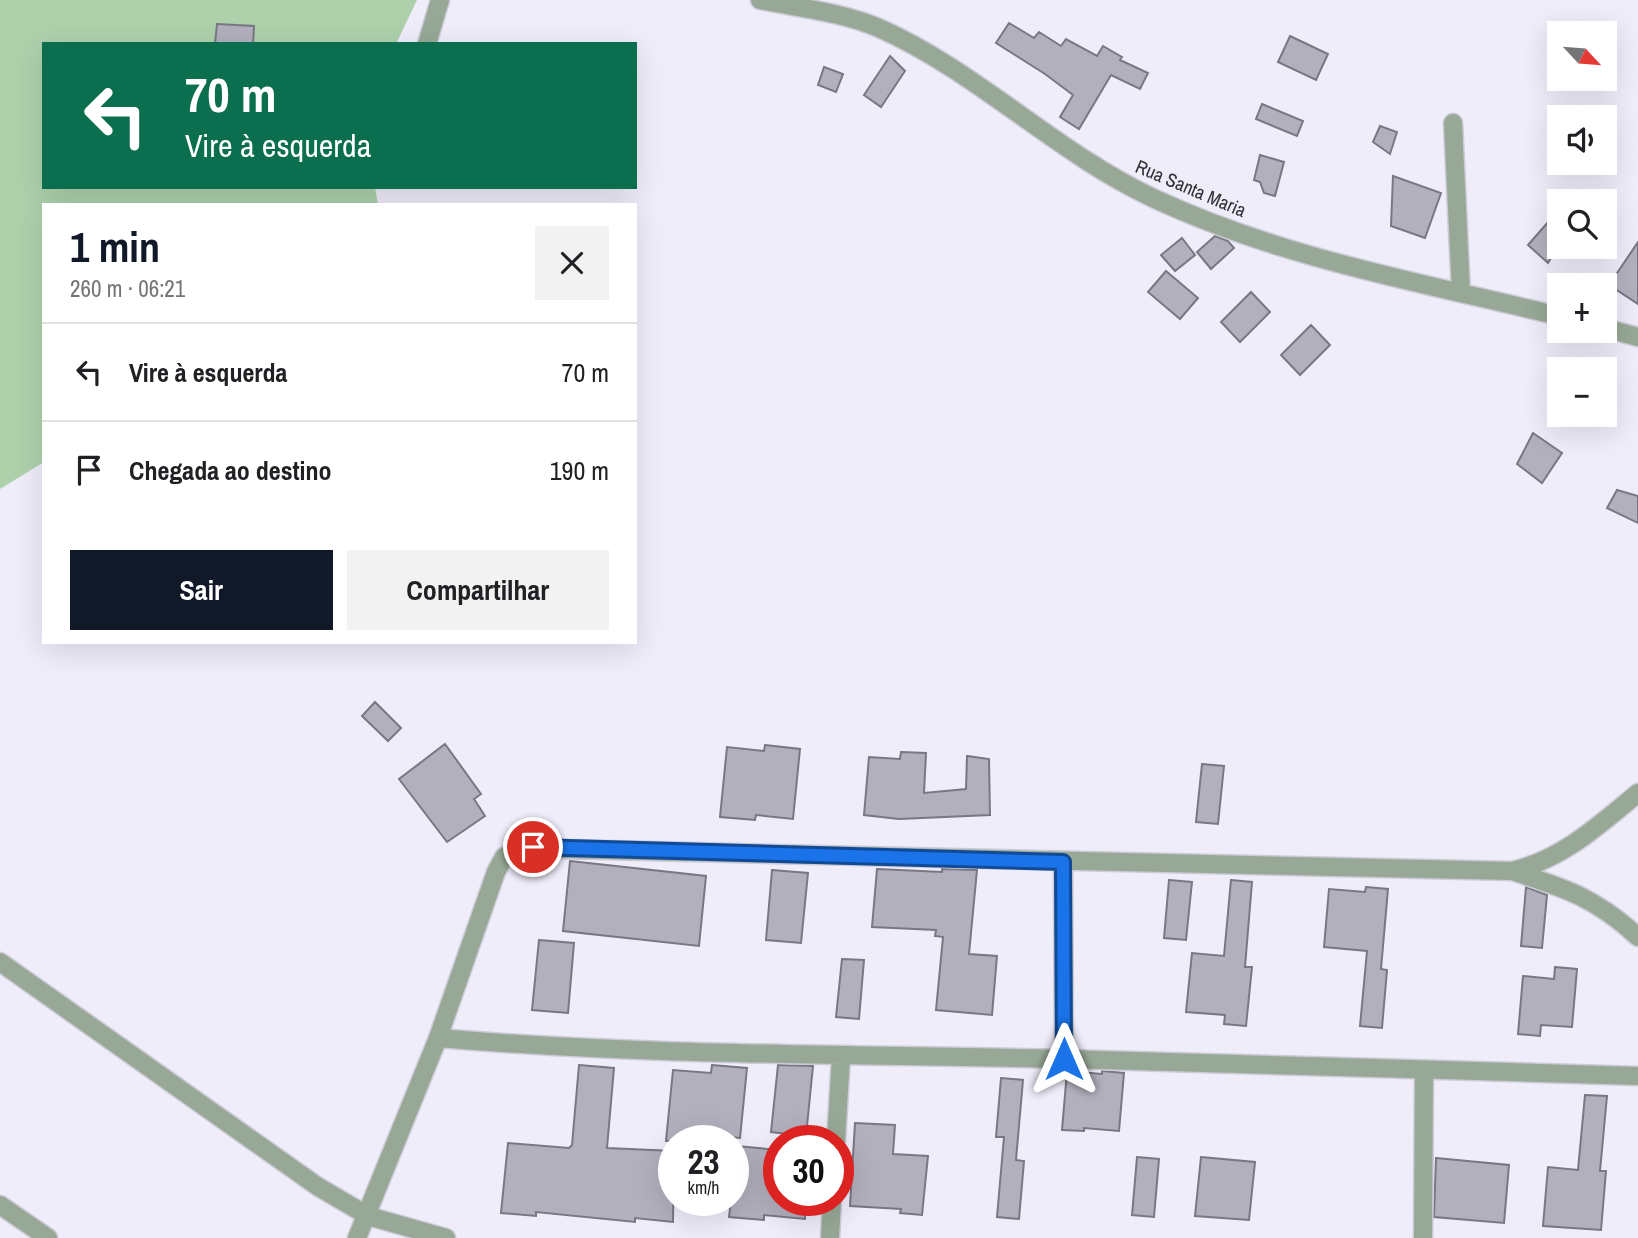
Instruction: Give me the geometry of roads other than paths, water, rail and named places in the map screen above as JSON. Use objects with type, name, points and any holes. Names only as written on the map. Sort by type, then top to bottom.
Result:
[{"type":"street","points":[[428,42],[440,0]]},
{"type":"street","name":"Rua Santa Maria","points":[[761,0],[838,15],[864,23],[926,51],[1111,176],[1153,198],[1262,241],[1342,264],[1547,313]]},
{"type":"street","points":[[1453,123],[1461,293]]},
{"type":"street","points":[[1617,331],[1638,337]]},
{"type":"street","points":[[1512,871],[1539,863],[1565,850],[1591,833],[1638,793]]},
{"type":"street","points":[[357,1238],[438,1038],[496,872],[505,857],[519,848],[1512,871],[1567,888],[1586,897],[1617,917],[1638,937]]},
{"type":"street","points":[[1063,862],[1064,1059]]},
{"type":"street","points":[[0,962],[317,1186],[368,1216],[446,1238]]},
{"type":"street","points":[[438,1038],[503,1044],[841,1056],[1064,1059],[1638,1076]]},
{"type":"street","points":[[837,1125],[841,1056]]},
{"type":"street","points":[[1423,1238],[1424,1070]]},
{"type":"street","points":[[0,1205],[48,1238]]},
{"type":"street","points":[[830,1238],[831,1216]]}]
